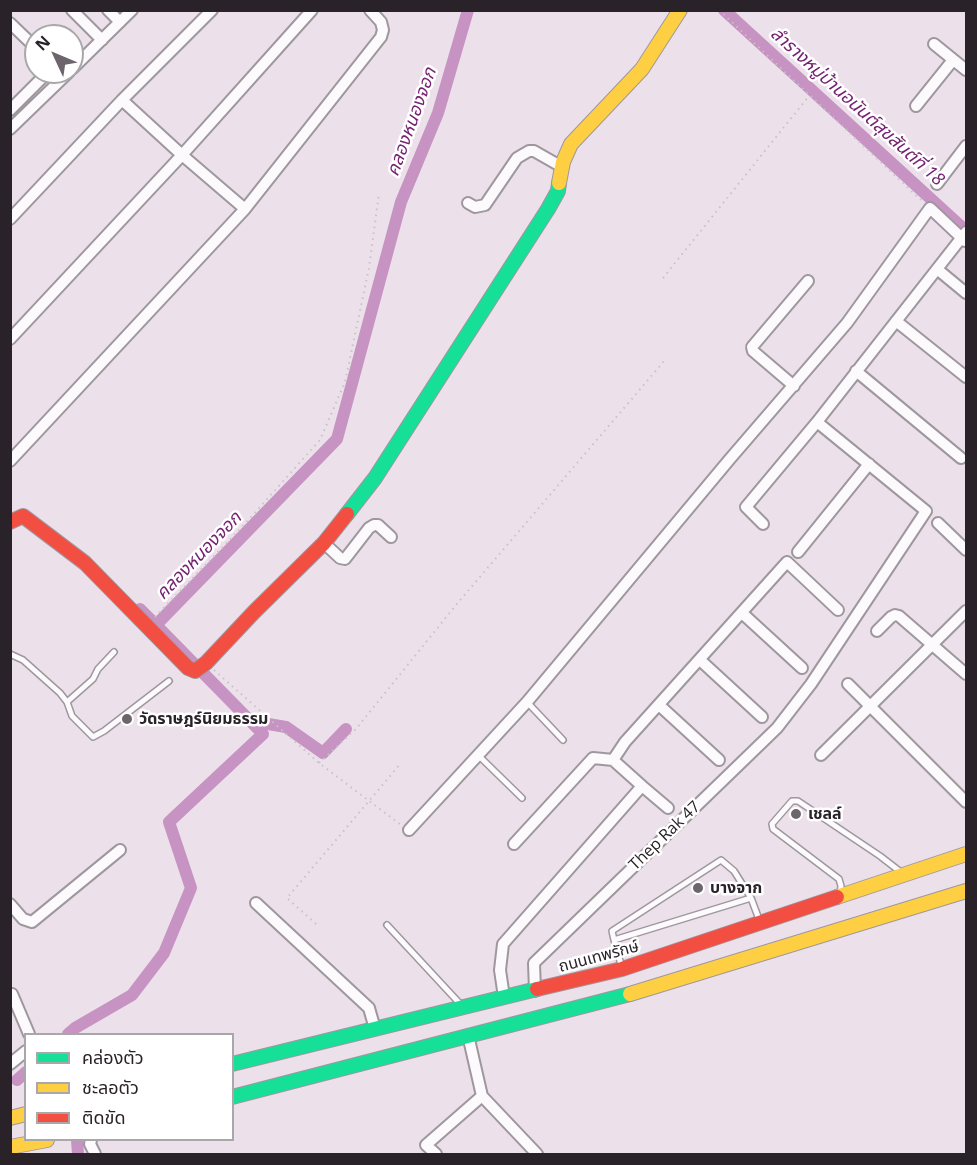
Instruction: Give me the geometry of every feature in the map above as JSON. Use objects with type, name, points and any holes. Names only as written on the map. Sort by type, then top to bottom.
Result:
[{"type":"main road","points":[[10,522],[23,516],[40,528],[84,563],[181,661],[205,664],[324,543],[375,478],[548,209],[558,191],[567,150],[642,69],[680,10]]},
{"type":"main road","name":"ถนนเทพรักษ์","points":[[234,1064],[622,969],[966,854]]},
{"type":"main road","points":[[234,1096],[630,994],[966,891]]},
{"type":"main road","points":[[10,1147],[42,1141]]},
{"type":"street","points":[[72,10],[102,40]]},
{"type":"street","points":[[108,10],[120,22]]},
{"type":"street","points":[[84,58],[132,10]]},
{"type":"street","points":[[10,219],[122,100],[212,10]]},
{"type":"street","points":[[10,339],[182,155],[312,10]]},
{"type":"street","points":[[10,461],[245,209],[381,37],[384,30],[381,21],[370,10]]},
{"type":"street","points":[[11,23],[24,36]]},
{"type":"street","points":[[934,44],[966,70]]},
{"type":"street","points":[[916,106],[953,60]]},
{"type":"street","points":[[10,110],[36,84]]},
{"type":"street","points":[[10,129],[57,84]]},
{"type":"street","points":[[122,100],[245,209]]},
{"type":"street","points":[[937,184],[966,146]]},
{"type":"street","points":[[468,203],[476,207],[485,205],[517,158],[529,151],[534,150],[562,167]]},
{"type":"street","points":[[408,830],[527,702],[847,323],[930,208],[965,237],[746,507],[763,524]]},
{"type":"street","points":[[937,269],[966,293]]},
{"type":"street","points":[[794,386],[753,351],[752,347],[808,281]]},
{"type":"street","points":[[896,321],[966,377]]},
{"type":"street","points":[[856,371],[961,458]]},
{"type":"street","points":[[798,552],[869,464],[817,422]]},
{"type":"street","name":"Thep Rak 47","points":[[535,991],[534,963],[777,729],[811,684],[926,512],[869,464]]},
{"type":"street","points":[[938,524],[966,550]]},
{"type":"street","points":[[324,543],[345,560],[369,528],[374,525],[378,525],[392,537]]},
{"type":"street","points":[[613,760],[625,742],[787,562],[838,610]]},
{"type":"street","points":[[821,755],[966,611]]},
{"type":"street","points":[[742,613],[802,668]]},
{"type":"street","points":[[877,632],[895,615],[899,616],[966,674]]},
{"type":"street","points":[[700,660],[762,717]]},
{"type":"street","points":[[848,684],[966,802]]},
{"type":"street","points":[[659,705],[719,760]]},
{"type":"street","points":[[514,844],[593,758],[613,760],[668,808]]},
{"type":"street","points":[[504,997],[500,970],[503,944],[642,786]]},
{"type":"street","points":[[10,904],[23,920],[32,922],[120,850]]},
{"type":"street","points":[[256,903],[369,1008],[375,1029]]},
{"type":"street","points":[[12,994],[28,1033]]},
{"type":"street","points":[[468,1035],[482,1096],[537,1155]]},
{"type":"street","points":[[10,1064],[24,1053]]},
{"type":"street","points":[[436,1155],[426,1144],[482,1096]]},
{"type":"street","points":[[91,1141],[95,1155]]},
{"type":"lane","points":[[67,702],[93,679],[98,669],[114,652]]},
{"type":"lane","points":[[10,654],[23,660],[67,702],[72,716],[95,737],[169,681]]},
{"type":"lane","points":[[527,702],[563,740]]},
{"type":"lane","points":[[479,756],[522,798]]},
{"type":"lane","points":[[840,896],[841,886],[838,879],[773,829],[772,824],[792,801],[798,801],[880,856],[904,875]]},
{"type":"lane","points":[[622,969],[612,931],[721,860],[734,871],[751,898],[760,923]]},
{"type":"lane","points":[[614,940],[751,898]]},
{"type":"lane","points":[[387,926],[464,1008]]},
{"type":"path","points":[[719,10],[930,208]]},
{"type":"path","points":[[663,278],[809,96]]},
{"type":"path","points":[[148,626],[243,526],[320,440],[345,382],[369,268],[379,193]]},
{"type":"path","points":[[319,763],[356,729],[456,605],[665,360]]},
{"type":"path","points":[[205,664],[319,763],[408,830]]},
{"type":"path","points":[[316,924],[287,898],[401,763]]},
{"type":"waterway","name":"คลองหนองจอก","points":[[69,1033],[132,995],[164,953],[191,888],[169,822],[263,734],[156,625],[337,439],[401,202],[438,113],[468,10]]},
{"type":"waterway","name":"ลำรางหมู่บ้านอนันต์สุขสันต์ที่ 18","points":[[724,10],[966,231]]},
{"type":"waterway","points":[[140,609],[156,625]]},
{"type":"waterway","points":[[250,721],[286,727],[323,753],[346,729]]},
{"type":"waterway","name":"คลองหนองจอก","points":[[17,1080],[24,1074]]},
{"type":"waterway","points":[[77,1141],[78,1154]]},
{"type":"traffic: fast","points":[[347,514],[375,478],[548,209],[558,191],[559,183]]},
{"type":"traffic: fast","points":[[234,1064],[537,989]]},
{"type":"traffic: fast","points":[[234,1096],[630,994]]},
{"type":"traffic: slow","points":[[559,183],[563,162],[571,144],[642,69],[680,10]]},
{"type":"traffic: slow","points":[[837,897],[966,854]]},
{"type":"traffic: slow","points":[[630,994],[966,891]]},
{"type":"traffic: slow","points":[[10,1118],[24,1114]]},
{"type":"traffic: slow","points":[[10,1147],[42,1141]]},
{"type":"traffic: jam","points":[[10,522],[23,516],[85,563],[188,668],[195,671],[206,663],[324,543],[347,514]]},
{"type":"traffic: jam","points":[[537,989],[622,969],[837,897]]},
{"type":"place","name":"วัดราษฎร์นิยมธรรม","points":[[127,719]]},
{"type":"place","name":"เชลล์","points":[[796,814]]},
{"type":"place","name":"บางจาก","points":[[698,888]]}]
